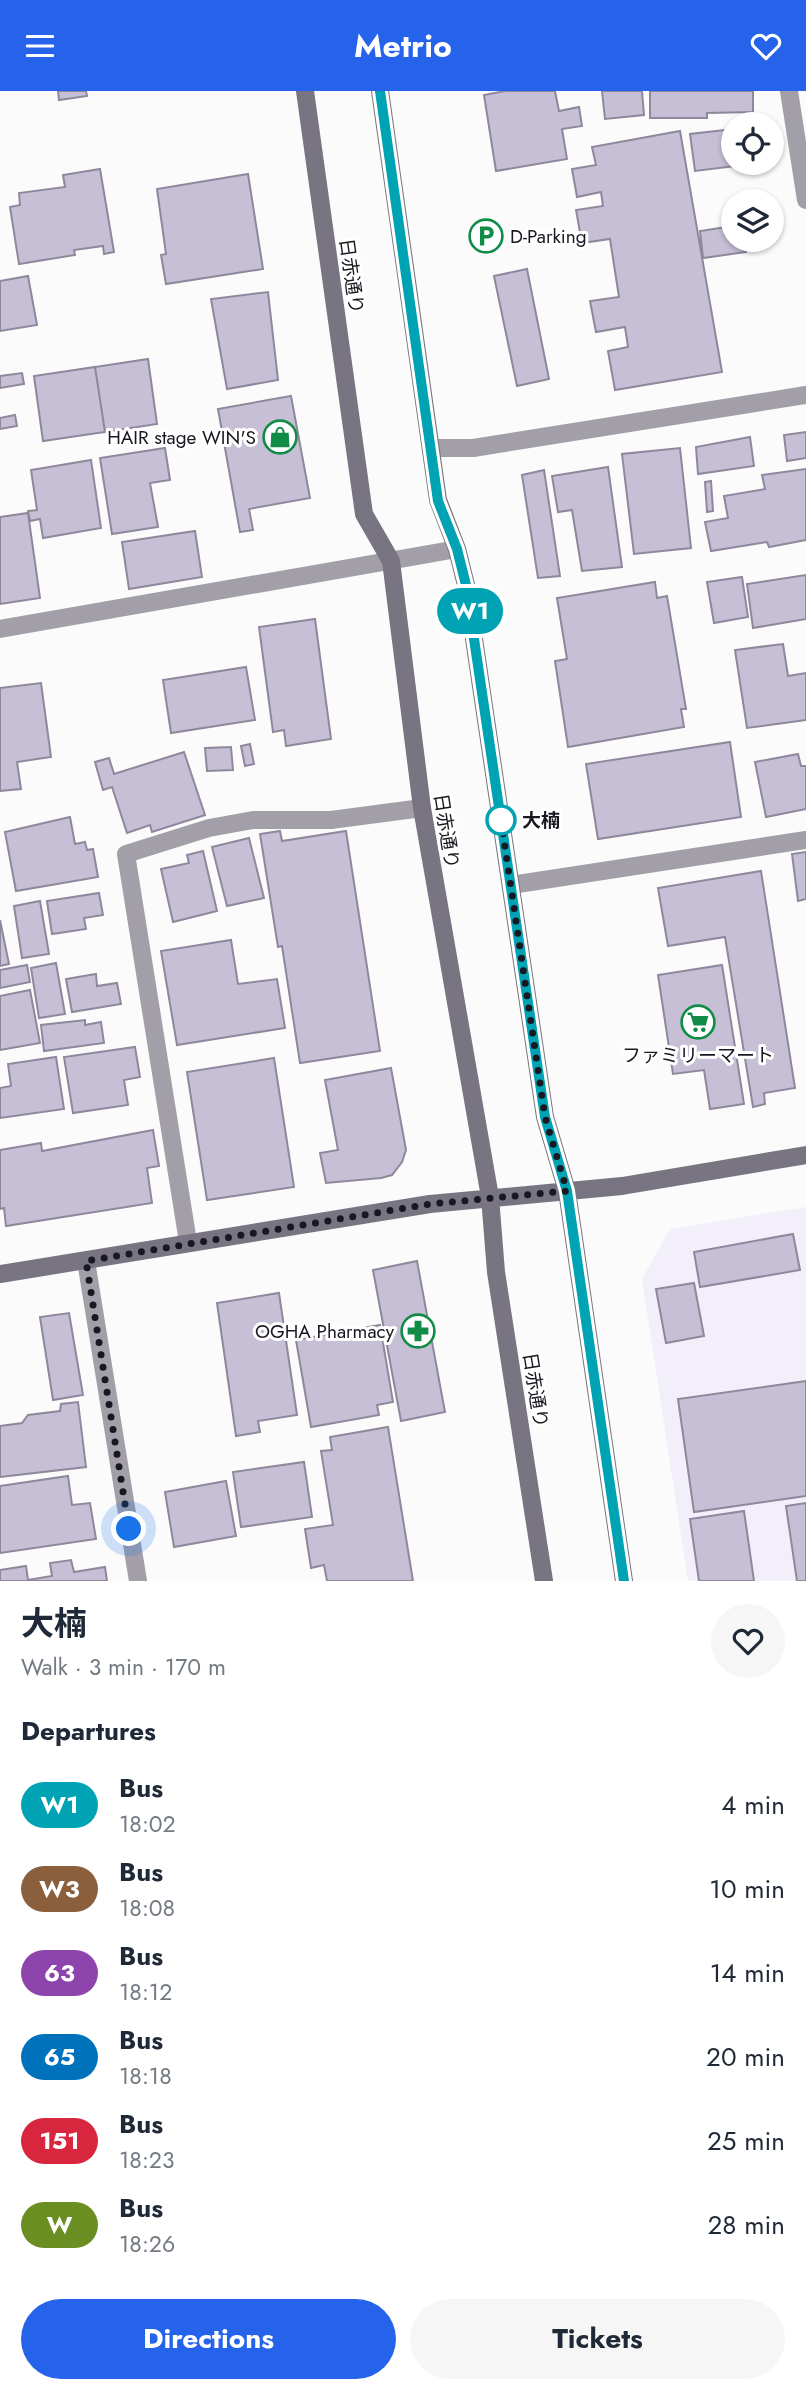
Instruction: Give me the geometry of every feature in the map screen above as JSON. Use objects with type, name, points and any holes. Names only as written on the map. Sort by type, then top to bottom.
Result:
[{"type":"main road","name":"日赤通り","points":[[304,91],[364,515],[391,561],[422,808],[490,1197],[496,1272],[544,1581]]},
{"type":"main road","points":[[380,91],[438,501],[457,549],[466,585],[545,1117],[567,1191],[624,1581]]},
{"type":"main road","points":[[0,1274],[188,1242],[490,1197],[622,1186],[806,1154]]},
{"type":"street","points":[[789,91],[806,200]]},
{"type":"street","points":[[432,448],[473,448],[806,395]]},
{"type":"street","points":[[0,629],[457,549]]},
{"type":"street","points":[[188,1242],[126,854],[209,828],[253,820],[331,820],[422,808]]},
{"type":"street","points":[[511,885],[806,840]]},
{"type":"street","points":[[86,1261],[138,1581]]},
{"type":"shaded area","points":[[806,1207],[806,1581],[688,1581],[642,1279],[670,1229]]},
{"type":"building","points":[[58,91],[86,91],[87,96],[59,100]]},
{"type":"building","points":[[505,91],[555,91],[559,111],[579,107],[582,126],[562,129],[567,159],[496,171],[484,95]]},
{"type":"building","points":[[602,91],[642,91],[644,115],[605,119]]},
{"type":"building","points":[[650,91],[753,91],[753,112],[707,113],[707,118],[650,118]]},
{"type":"building","points":[[721,130],[721,168],[695,171],[690,134]]},
{"type":"building","points":[[680,131],[722,372],[615,390],[608,351],[628,347],[625,327],[596,332],[590,301],[619,297],[610,239],[582,243],[576,210],[603,206],[601,192],[577,197],[572,169],[596,165],[592,147]]},
{"type":"building","points":[[100,169],[114,252],[104,254],[103,246],[74,250],[75,255],[19,264],[10,207],[20,205],[19,193],[65,187],[63,175]]},
{"type":"building","points":[[248,174],[263,269],[166,284],[161,255],[166,254],[157,189]]},
{"type":"building","points":[[721,228],[721,252],[746,252],[703,258],[700,231]]},
{"type":"building","points":[[527,269],[549,379],[517,386],[494,276]]},
{"type":"building","points":[[28,276],[37,325],[0,331],[0,281]]},
{"type":"building","points":[[268,292],[278,380],[227,389],[211,299]]},
{"type":"building","points":[[148,359],[157,424],[105,432],[95,367]]},
{"type":"building","points":[[95,367],[105,432],[43,441],[34,376]]},
{"type":"building","points":[[22,373],[24,384],[0,388],[0,376]]},
{"type":"building","points":[[291,396],[310,498],[249,509],[253,530],[240,532],[218,409]]},
{"type":"building","points":[[15,415],[17,426],[0,429],[0,418]]},
{"type":"building","points":[[806,432],[806,458],[787,461],[784,435]]},
{"type":"building","points":[[750,437],[754,466],[698,474],[696,447]]},
{"type":"building","points":[[165,448],[170,480],[150,483],[158,527],[112,534],[100,458]]},
{"type":"building","points":[[680,448],[691,548],[634,554],[622,454]]},
{"type":"building","points":[[91,460],[101,528],[43,538],[40,519],[30,521],[28,511],[37,510],[31,470]]},
{"type":"building","points":[[608,467],[622,567],[582,571],[572,510],[558,512],[552,476]]},
{"type":"building","points":[[806,469],[806,540],[769,547],[767,542],[711,551],[705,522],[728,518],[724,496],[765,489],[762,475]]},
{"type":"building","points":[[544,470],[560,576],[538,578],[522,475]]},
{"type":"building","points":[[711,481],[713,511],[707,512],[705,482]]},
{"type":"building","points":[[28,513],[40,598],[0,604],[0,517]]},
{"type":"building","points":[[195,531],[202,577],[129,589],[122,542]]},
{"type":"building","points":[[806,575],[806,619],[753,628],[747,584]]},
{"type":"building","points":[[742,577],[748,617],[714,623],[707,582]]},
{"type":"building","points":[[655,582],[657,598],[667,596],[686,709],[681,709],[684,727],[568,747],[555,661],[567,659],[557,598]]},
{"type":"building","points":[[315,619],[331,739],[286,746],[284,730],[273,732],[259,627]]},
{"type":"building","points":[[783,644],[788,676],[806,673],[806,720],[747,728],[735,650]]},
{"type":"building","points":[[246,667],[255,720],[171,733],[163,680]]},
{"type":"building","points":[[41,683],[51,757],[17,762],[21,789],[0,791],[0,688]]},
{"type":"building","points":[[730,742],[741,817],[598,839],[586,764]]},
{"type":"building","points":[[250,744],[254,764],[245,766],[241,746]]},
{"type":"building","points":[[231,747],[233,770],[207,771],[205,748]]},
{"type":"building","points":[[184,752],[205,815],[152,832],[150,825],[127,833],[112,787],[103,790],[95,762],[109,758],[114,774]]},
{"type":"building","points":[[798,754],[801,766],[806,766],[806,809],[766,817],[755,762]]},
{"type":"building","points":[[70,817],[75,844],[85,842],[87,850],[93,849],[98,877],[16,891],[5,832]]},
{"type":"building","points":[[280,831],[282,841],[346,831],[380,1051],[300,1063],[282,946],[278,947],[260,834]]},
{"type":"building","points":[[249,838],[264,898],[227,906],[212,847]]},
{"type":"building","points":[[203,851],[217,911],[173,922],[161,869],[189,863],[187,855]]},
{"type":"building","points":[[806,852],[806,899],[798,901],[792,854]]},
{"type":"building","points":[[761,871],[795,1088],[764,1093],[765,1104],[753,1107],[725,937],[668,946],[658,888]]},
{"type":"building","points":[[99,893],[103,915],[84,918],[86,929],[52,934],[47,901]]},
{"type":"building","points":[[40,901],[49,954],[22,958],[14,906]]},
{"type":"building","points":[[0,920],[9,964],[0,966]]},
{"type":"building","points":[[231,940],[238,984],[277,979],[285,1028],[177,1045],[161,951]]},
{"type":"building","points":[[56,963],[65,1014],[39,1018],[31,968]]},
{"type":"building","points":[[27,965],[30,982],[0,988],[0,970]]},
{"type":"building","name":"ファミリーマート","points":[[722,965],[744,1104],[710,1109],[704,1070],[673,1074],[658,975]]},
{"type":"building","points":[[96,974],[97,986],[117,983],[121,1004],[72,1012],[66,979]]},
{"type":"building","points":[[30,990],[40,1043],[0,1050],[0,996]]},
{"type":"building","points":[[85,1020],[85,1025],[101,1022],[104,1043],[44,1051],[41,1025]]},
{"type":"building","points":[[135,1047],[140,1077],[124,1080],[128,1105],[73,1113],[64,1057]]},
{"type":"building","points":[[56,1057],[64,1109],[0,1118],[0,1088],[11,1086],[8,1064]]},
{"type":"building","points":[[274,1058],[294,1187],[207,1200],[187,1072]]},
{"type":"building","points":[[391,1068],[406,1150],[402,1162],[392,1175],[326,1183],[320,1153],[338,1150],[325,1080]]},
{"type":"building","points":[[153,1130],[159,1166],[147,1168],[152,1203],[6,1226],[4,1208],[0,1209],[0,1150],[41,1143],[42,1151]]},
{"type":"building","points":[[793,1234],[800,1270],[700,1287],[694,1252]]},
{"type":"building","points":[[417,1261],[445,1412],[401,1421],[373,1270]]},
{"type":"building","points":[[694,1283],[704,1336],[666,1343],[656,1289]]},
{"type":"building","points":[[279,1293],[297,1415],[258,1421],[260,1432],[236,1436],[217,1303]]},
{"type":"building","points":[[69,1313],[83,1395],[53,1400],[40,1317]]},
{"type":"building","points":[[380,1325],[393,1402],[377,1405],[379,1415],[311,1427],[296,1340]]},
{"type":"building","points":[[806,1381],[806,1496],[694,1512],[678,1399]]},
{"type":"building","points":[[78,1402],[86,1467],[0,1477],[0,1426],[22,1423],[28,1415],[60,1411],[61,1404]]},
{"type":"building","points":[[388,1427],[413,1581],[327,1581],[324,1565],[311,1568],[305,1529],[333,1525],[321,1451],[332,1450],[330,1437]]},
{"type":"building","points":[[304,1462],[312,1517],[241,1527],[233,1472]]},
{"type":"building","points":[[68,1476],[72,1505],[90,1503],[96,1539],[0,1553],[0,1486]]},
{"type":"building","points":[[226,1481],[236,1536],[174,1547],[165,1492]]},
{"type":"building","points":[[806,1503],[806,1581],[797,1581],[786,1506]]},
{"type":"building","points":[[744,1511],[754,1581],[699,1581],[690,1519]]},
{"type":"building","points":[[71,1560],[74,1572],[105,1567],[107,1581],[0,1581],[0,1570],[26,1566],[28,1580],[52,1576],[50,1563]]},
{"type":"bus line","name":"W1","points":[[380,91],[438,501],[457,549],[466,585],[545,1117],[567,1191],[624,1581]]},
{"type":"place","name":"D-Parking","points":[[486,236]]},
{"type":"place","name":"HAIR stage WIN'S","points":[[280,437]]},
{"type":"place","name":"大楠","points":[[501,820]]},
{"type":"place","name":"ファミリーマート","points":[[698,1022]]},
{"type":"place","name":"OGHA Pharmacy","points":[[418,1331]]},
{"type":"route","points":[[129,1529],[86,1261],[430,1204],[567,1191],[545,1117],[501,820]]}]
